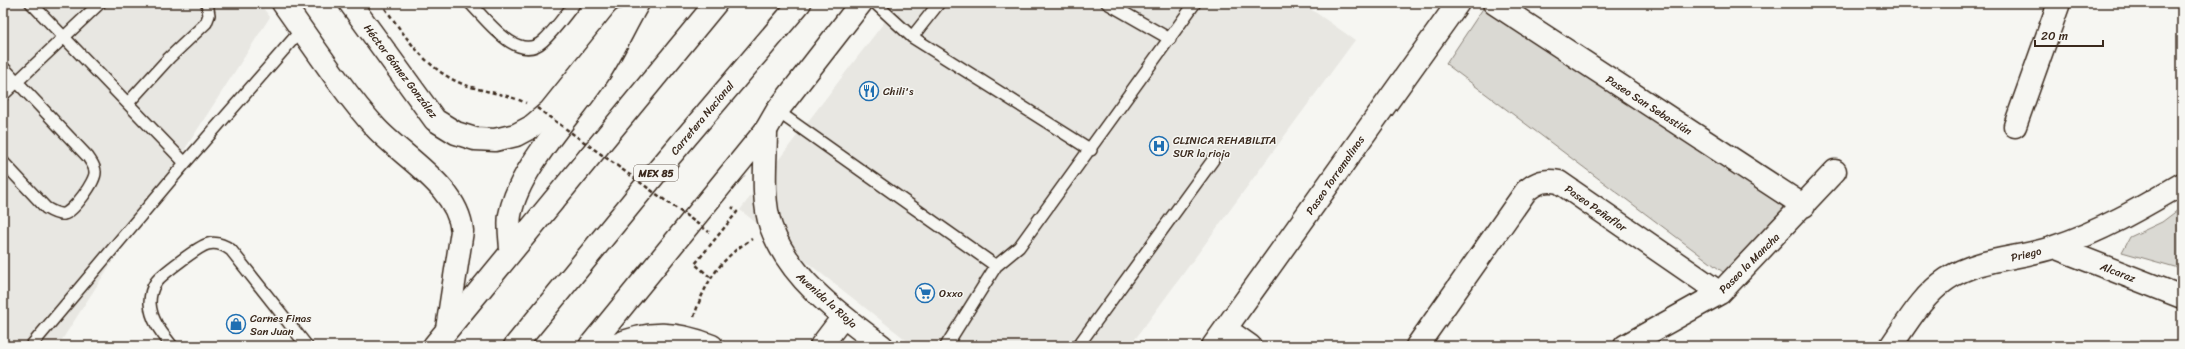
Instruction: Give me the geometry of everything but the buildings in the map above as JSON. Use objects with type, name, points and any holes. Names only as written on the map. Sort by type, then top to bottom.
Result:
[{"type":"main road","points":[[283,3],[377,128],[436,184],[456,208],[461,220],[462,231],[447,329]]},
{"type":"main road","name":"Héctor Gómez González","points":[[350,3],[435,120],[456,133],[475,139],[495,140],[521,132],[531,127],[550,111],[637,3]]},
{"type":"main road","points":[[511,252],[510,217],[514,200],[522,182],[598,74],[637,3]]},
{"type":"main road","points":[[434,346],[716,3]]},
{"type":"main road","name":"Carretera Nacional","points":[[515,346],[660,168],[800,3]]},
{"type":"main road","points":[[590,346],[766,130],[777,111],[861,3]]},
{"type":"main road","name":"Paseo Torremolinos","points":[[1213,346],[1458,3]]},
{"type":"main road","name":"Paseo San Sebastián","points":[[1494,3],[1804,206]]},
{"type":"main road","points":[[2015,126],[2059,3]]},
{"type":"main road","name":"Avenida la Rioja","points":[[766,130],[766,195],[771,227],[794,270],[843,317],[882,346]]},
{"type":"main road","name":"Paseo la Mancha","points":[[1625,346],[1720,293],[1804,206],[1835,171]]},
{"type":"main road","name":"Paseo Peñaflor","points":[[1417,346],[1526,191],[1536,183],[1548,180],[1559,182],[1720,293]]},
{"type":"main road","name":"Priego","points":[[1890,346],[1926,297],[1947,279],[1971,267],[2054,247],[2129,215],[2182,184]]},
{"type":"main road","name":"Alcaraz","points":[[2054,247],[2182,297]]},
{"type":"main road","points":[[821,346],[843,317]]},
{"type":"main road","points":[[1226,329],[1250,346]]},
{"type":"main road","points":[[614,346],[632,337],[667,334],[688,336],[712,346]]},
{"type":"lane","points":[[31,3],[185,163]]},
{"type":"lane","points":[[3,95],[100,3]]},
{"type":"lane","points":[[128,103],[169,58],[206,23],[209,15],[207,3]]},
{"type":"lane","points":[[470,3],[511,44],[522,48],[534,47],[543,41],[575,3]]},
{"type":"lane","points":[[875,3],[912,37],[1091,150]]},
{"type":"lane","points":[[912,37],[939,3]]},
{"type":"lane","points":[[1107,3],[1170,39]]},
{"type":"lane","points":[[946,346],[996,266],[1019,247],[1091,150],[1195,3]]},
{"type":"lane","points":[[31,346],[185,163],[302,29]]},
{"type":"lane","points":[[3,67],[88,157],[95,172],[94,181],[70,210],[64,214],[55,213],[46,208],[3,162]]},
{"type":"lane","points":[[777,111],[996,266]]},
{"type":"lane","points":[[1078,346],[1213,160]]},
{"type":"lane","points":[[172,346],[154,319],[150,302],[151,291],[157,281],[196,249],[207,244],[216,243],[231,250],[307,346]]},
{"type":"path","points":[[381,3],[417,52],[443,74],[465,85],[518,99],[537,108],[709,232],[713,227]]},
{"type":"path","points":[[710,277],[695,264],[737,212],[731,206],[726,211]]},
{"type":"path","points":[[688,336],[697,306],[710,277],[730,254],[771,227]]},
{"type":"shaded area","points":[[3,3],[259,3],[270,17],[58,346],[3,346]]},
{"type":"shaded area","points":[[899,3],[1302,3],[1355,40],[1130,346],[914,346],[740,210]]},
{"type":"shaded area","points":[[1484,7],[1787,209],[1731,278],[1446,64]]},
{"type":"shaded area","points":[[2182,207],[2182,269],[2122,252],[2130,237],[2162,222]]},
{"type":"place","name":"Chili's","points":[[869,91]]},
{"type":"place","name":"CLINICA REHABILITA SUR la rioja","points":[[1159,146]]},
{"type":"place","name":"Oxxo","points":[[925,293]]},
{"type":"place","name":"Carnes Finas San Juan","points":[[236,324]]}]
